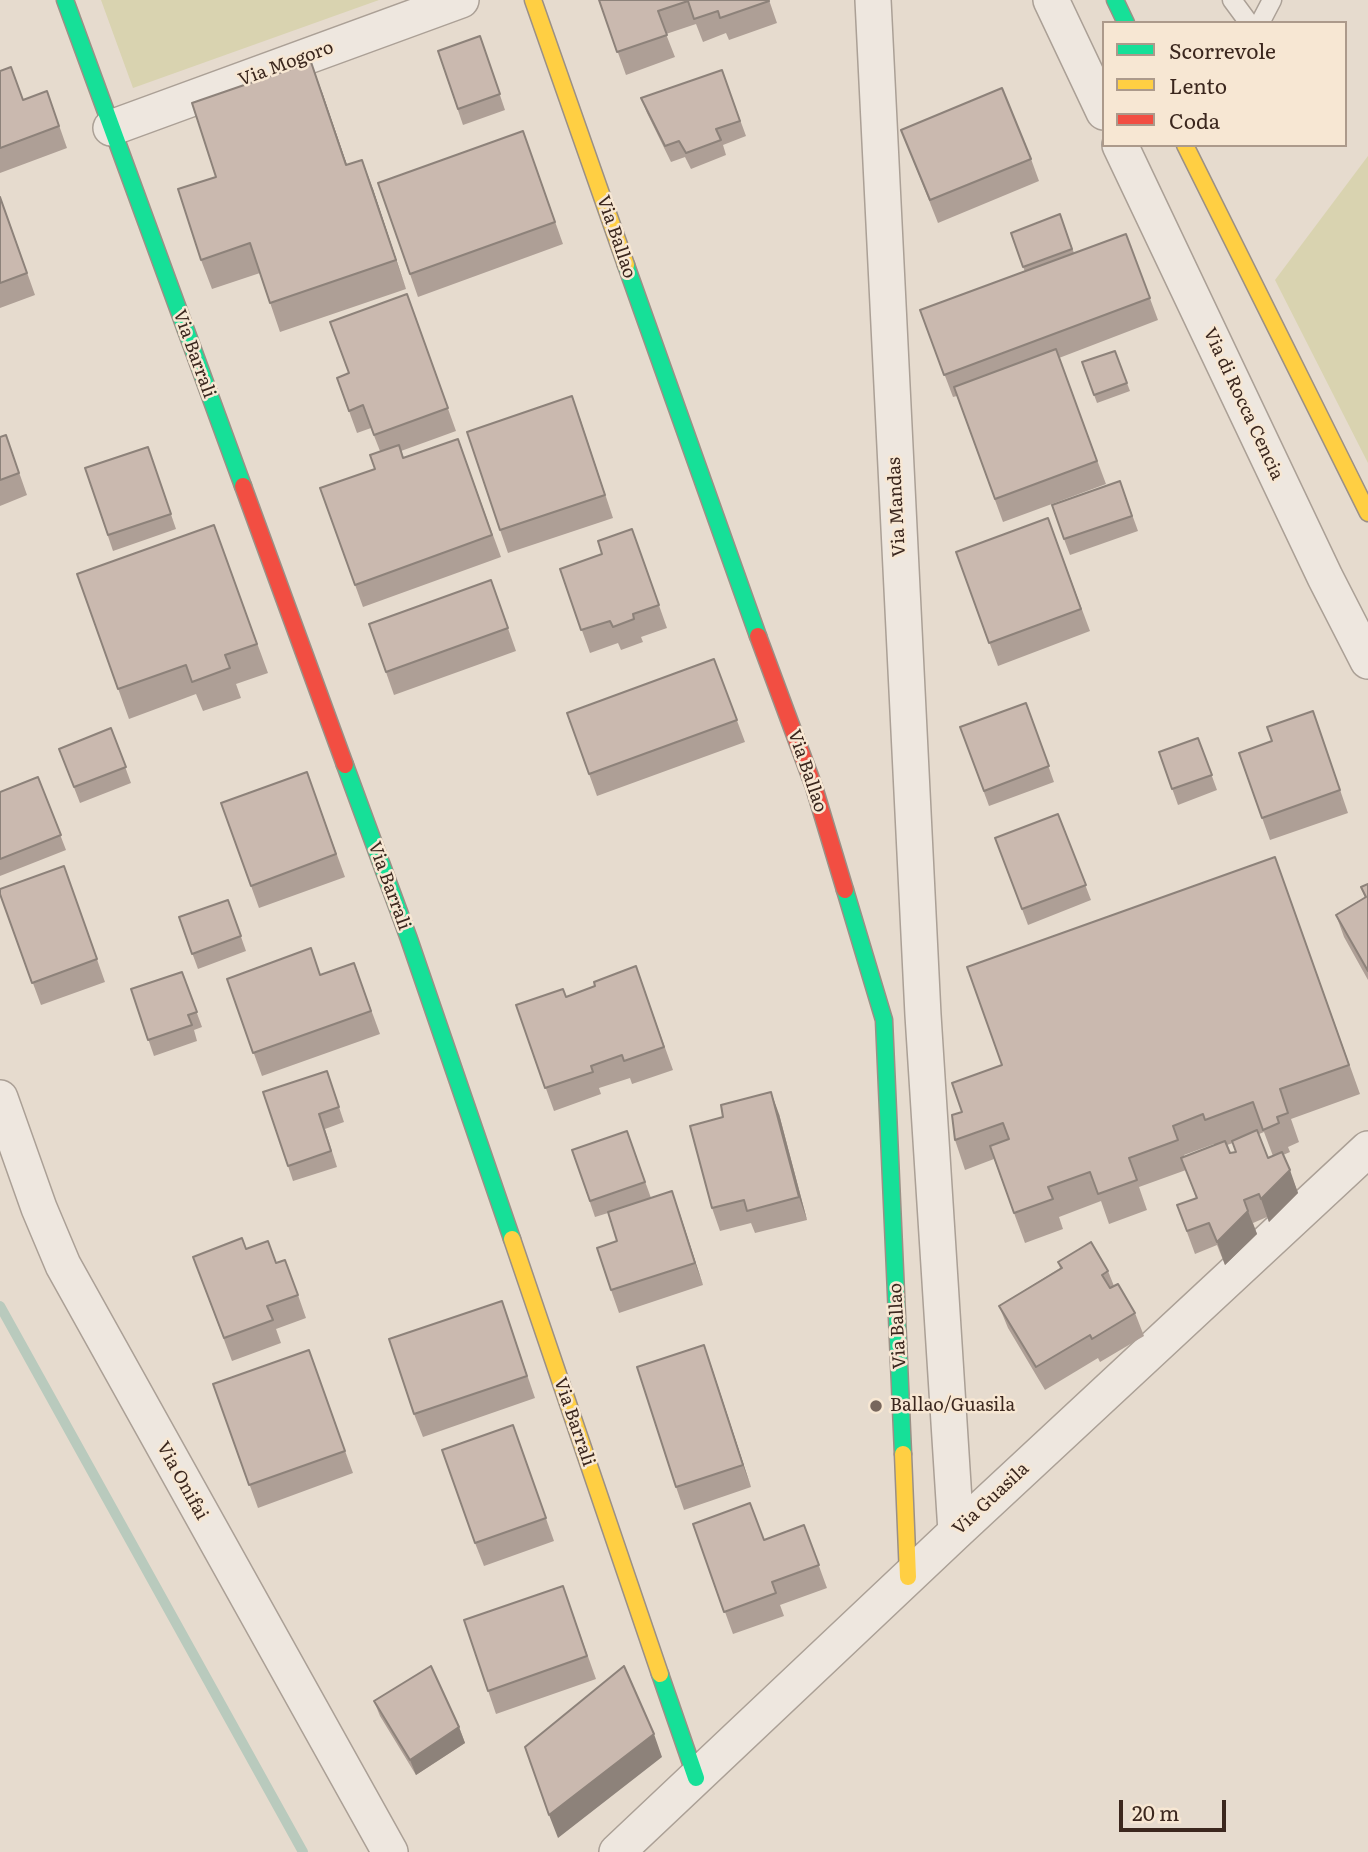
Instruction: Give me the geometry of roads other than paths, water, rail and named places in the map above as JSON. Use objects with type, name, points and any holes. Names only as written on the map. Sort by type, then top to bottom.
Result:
[{"type":"street","name":"Via Barrali","points":[[65,0],[409,939],[696,1778]]},
{"type":"street","name":"Via Mogoro","points":[[111,128],[461,0]]},
{"type":"street","name":"Via Ballao","points":[[533,0],[714,517],[814,787],[884,1020],[908,1577]]},
{"type":"street","name":"Via Mandas","points":[[873,0],[923,1015],[956,1532]]},
{"type":"street","points":[[1051,0],[1102,108]]},
{"type":"street","points":[[1115,0],[1125,21]]},
{"type":"street","name":"Via di Rocca Cencia","points":[[1121,147],[1325,577],[1368,661]]},
{"type":"street","points":[[1186,147],[1368,513]]},
{"type":"street","points":[[884,1020],[923,1015]]},
{"type":"street","name":"Via Onifai","points":[[0,1098],[39,1208],[63,1265],[390,1852]]},
{"type":"street","points":[[888,1110],[930,1105]]},
{"type":"street","name":"Via Guasila","points":[[617,1852],[1368,1149]]},
{"type":"street","points":[[0,1150],[39,1208]]},
{"type":"street","points":[[894,1242],[938,1239]]},
{"type":"street","points":[[900,1386],[947,1384]]},
{"type":"lane","points":[[1232,0],[1248,21]]},
{"type":"lane","points":[[1261,21],[1272,0]]},
{"type":"waterway","points":[[0,1306],[303,1852]]},
{"type":"place","name":"Ballao/Guasila","points":[[876,1406]]}]
